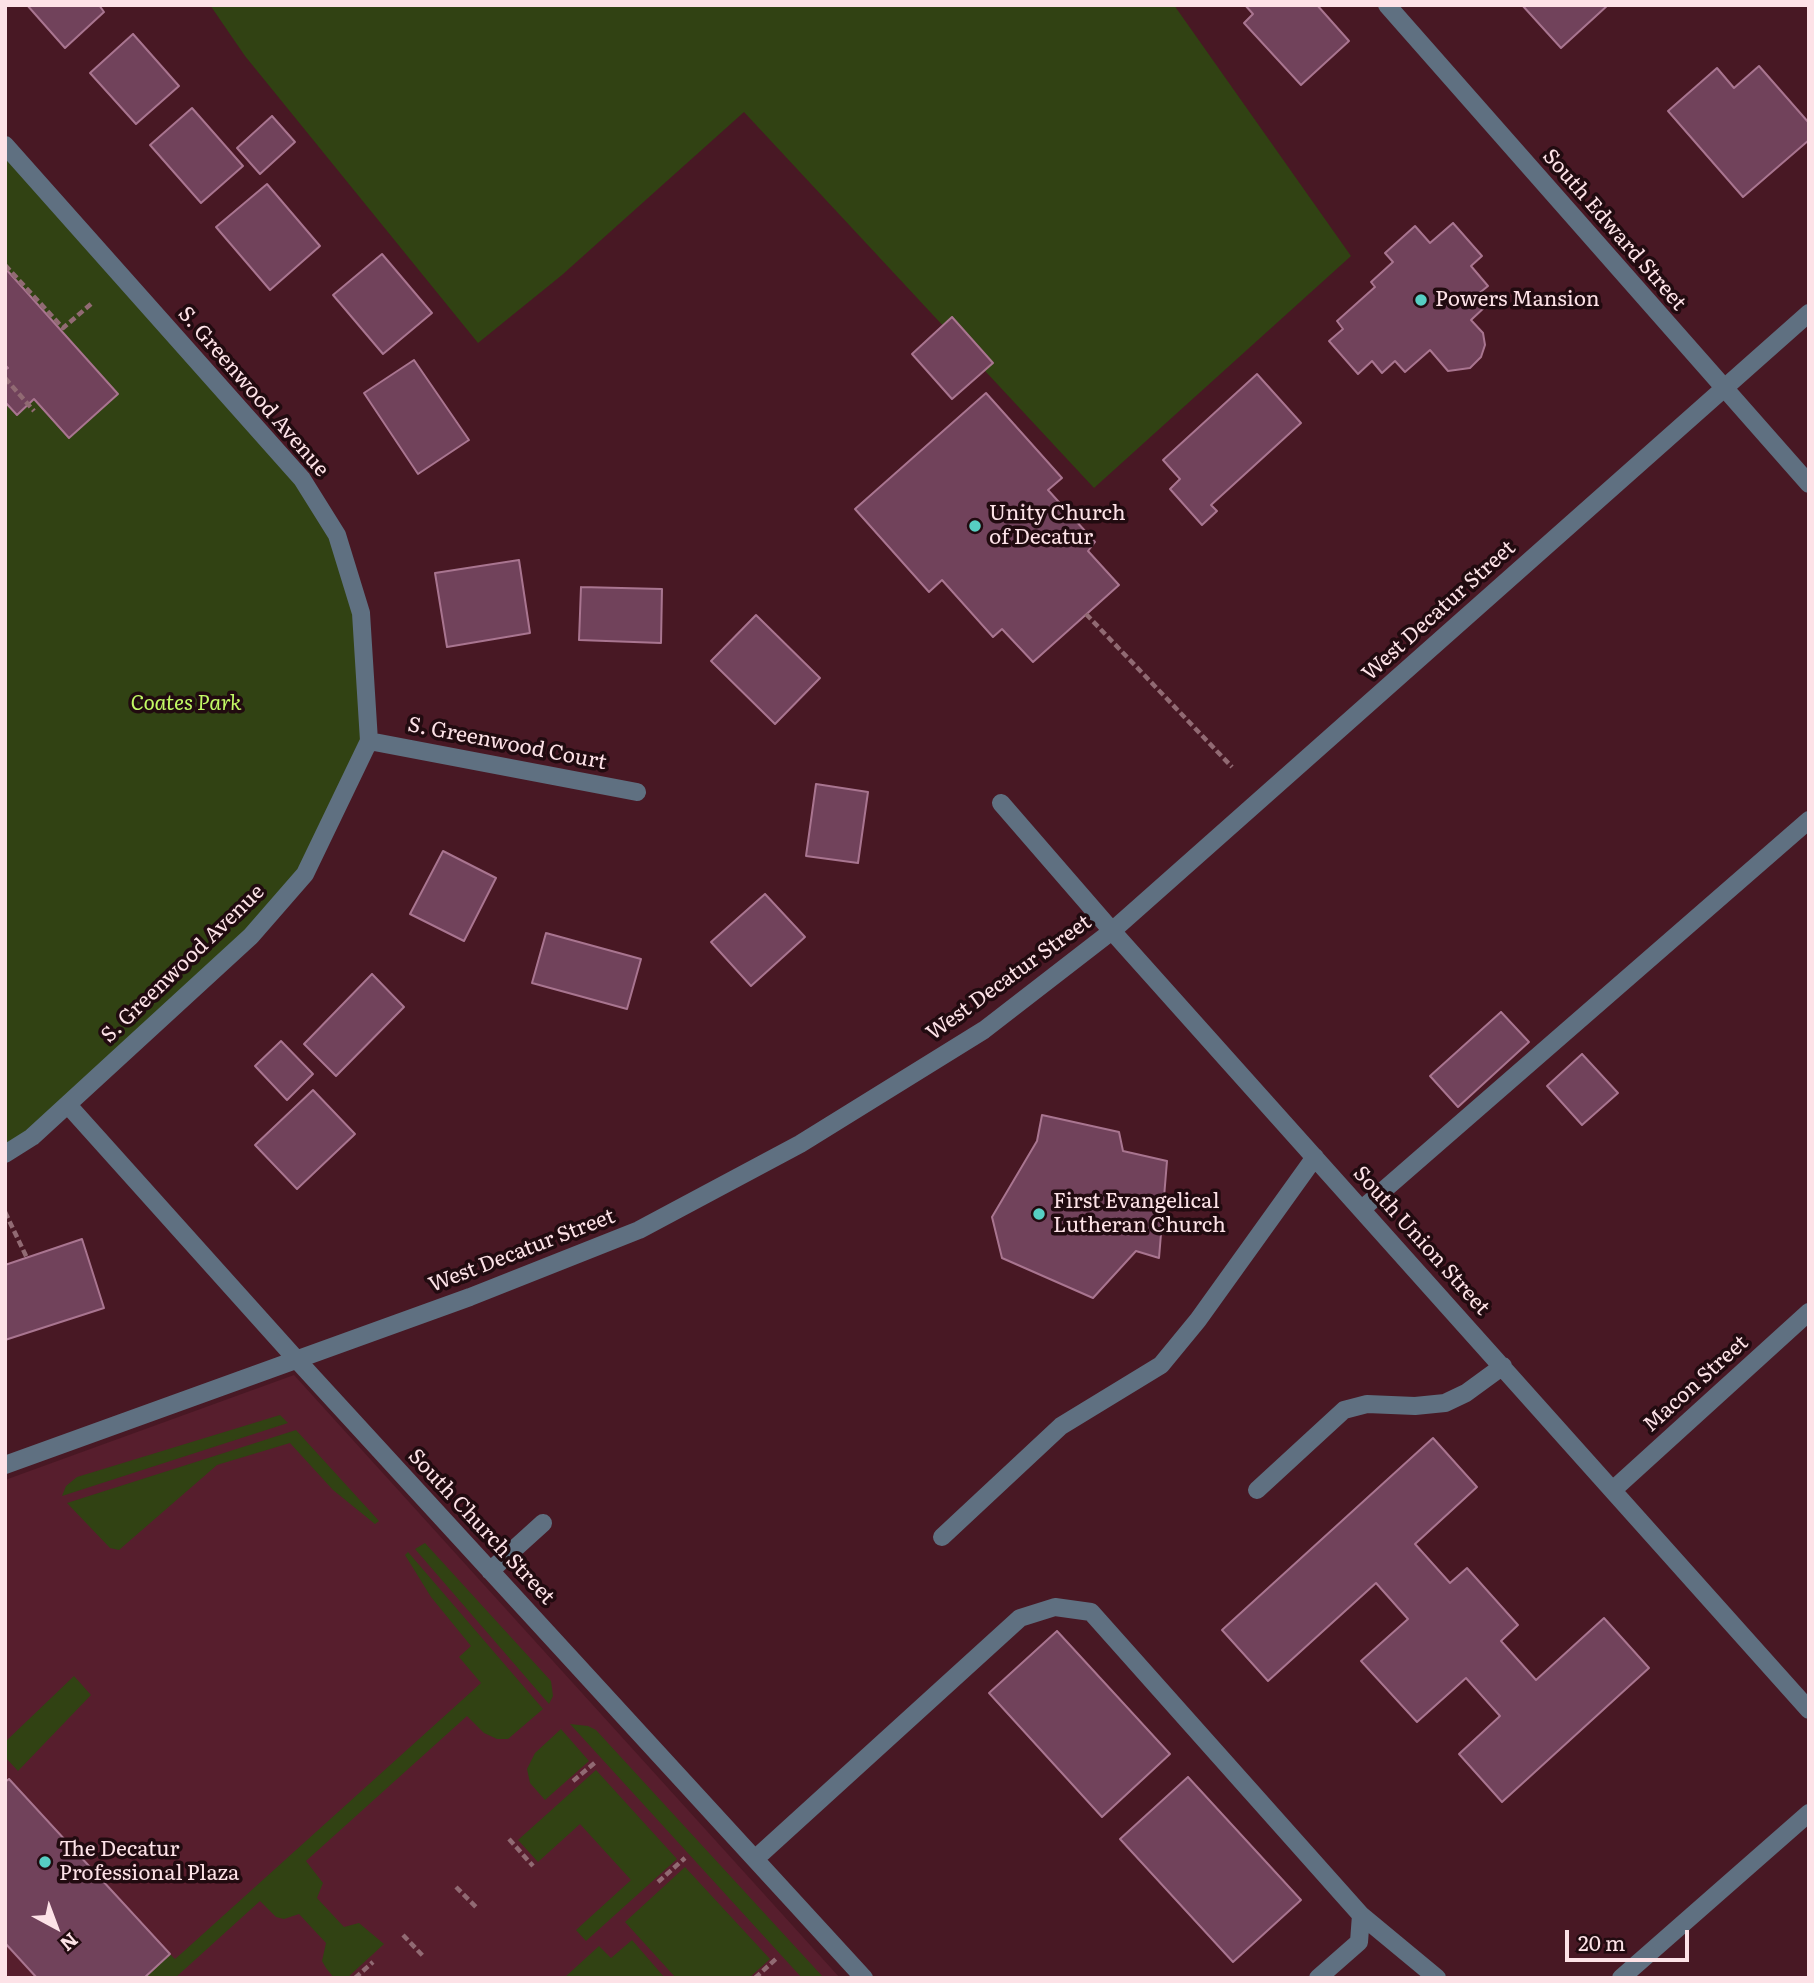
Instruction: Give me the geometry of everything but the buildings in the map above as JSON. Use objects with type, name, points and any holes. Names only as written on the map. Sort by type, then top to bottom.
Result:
[{"type":"street","name":"South Edward Street","points":[[1387,5],[1809,484]]},
{"type":"street","name":"S. Greenwood Avenue","points":[[5,145],[285,459],[302,479],[337,535],[360,613],[369,741],[305,874],[251,936],[32,1137],[5,1154]]},
{"type":"street","name":"West Decatur Street","points":[[5,1465],[470,1297],[639,1230],[800,1144],[984,1030],[1112,931],[1809,313]]},
{"type":"street","name":"S. Greenwood Court","points":[[369,741],[637,792]]},
{"type":"street","name":"South Union Street","points":[[1001,803],[1112,931],[1809,1710]]},
{"type":"street","points":[[1362,1209],[1809,820]]},
{"type":"street","name":"South Church Street","points":[[68,1105],[297,1360],[864,1978]]},
{"type":"street","points":[[942,1537],[1061,1426],[1161,1365],[1198,1320],[1315,1157]]},
{"type":"street","name":"Macon Street","points":[[1614,1489],[1809,1312]]},
{"type":"street","points":[[1257,1490],[1344,1410],[1367,1404],[1415,1406],[1445,1403],[1466,1393],[1503,1366]]},
{"type":"street","points":[[490,1571],[543,1523]]},
{"type":"street","points":[[755,1859],[1020,1618],[1055,1607],[1091,1612],[1361,1915],[1437,1978]]},
{"type":"street","points":[[1621,1978],[1809,1813]]},
{"type":"street","points":[[1318,1978],[1359,1942],[1361,1915]]},
{"type":"path","points":[[5,265],[63,328],[91,304]]},
{"type":"path","points":[[5,378],[34,411]]},
{"type":"path","points":[[1086,614],[1232,766]]},
{"type":"path","points":[[5,1212],[27,1258]]},
{"type":"path","points":[[573,1781],[597,1761]]},
{"type":"path","points":[[509,1839],[533,1866]]},
{"type":"path","points":[[658,1882],[685,1858]]},
{"type":"path","points":[[456,1887],[476,1908]]},
{"type":"path","points":[[403,1935],[423,1956]]},
{"type":"path","points":[[754,1978],[777,1958]]},
{"type":"path","points":[[355,1978],[373,1962]]},
{"type":"shaded area","points":[[294,1375],[840,1978],[5,1978],[5,1480]]},
{"type":"green space","points":[[210,5],[1174,5],[1351,256],[1094,488],[744,112],[562,275],[478,343],[245,56]]},
{"type":"green space","name":"Coates Park","points":[[5,144],[250,420],[337,535],[361,613],[369,741],[305,874],[5,1154]]},
{"type":"green space","points":[[280,1415],[288,1423],[62,1496],[66,1486],[77,1477]]},
{"type":"green space","points":[[296,1430],[379,1521],[375,1524],[333,1490],[290,1443],[217,1465],[119,1550],[110,1548],[67,1503]]},
{"type":"green space","points":[[425,1543],[551,1681],[553,1696],[549,1704],[415,1549]]},
{"type":"green space","points":[[408,1552],[543,1709],[508,1739],[497,1739],[484,1733],[467,1716],[306,1861],[323,1883],[317,1898],[344,1927],[359,1923],[384,1944],[347,1978],[334,1978],[326,1968],[322,1961],[326,1943],[299,1914],[284,1919],[276,1917],[260,1901],[175,1978],[144,1978],[170,1954],[175,1959],[183,1952],[481,1683],[459,1657],[471,1646],[431,1597],[405,1555]]},
{"type":"green space","points":[[74,1676],[91,1695],[18,1771],[5,1757],[5,1742]]},
{"type":"green space","points":[[570,1724],[596,1730],[824,1978],[802,1978]]},
{"type":"green space","points":[[561,1729],[589,1761],[545,1800],[530,1783],[527,1769],[535,1753]]},
{"type":"green space","points":[[596,1770],[677,1859],[586,1941],[576,1930],[631,1880],[580,1824],[538,1862],[518,1840]]},
{"type":"green space","points":[[685,1867],[770,1959],[749,1978],[676,1978],[625,1922]]},
{"type":"green space","points":[[632,1940],[665,1978],[564,1978],[599,1946],[611,1958]]},
{"type":"place","name":"Powers Mansion","points":[[1421,300]]},
{"type":"place","name":"Unity Church of Decatur","points":[[975,526]]},
{"type":"place","name":"First Evangelical Lutheran Church","points":[[1039,1214]]},
{"type":"place","name":"The Decatur Professional Plaza","points":[[45,1862]]}]
